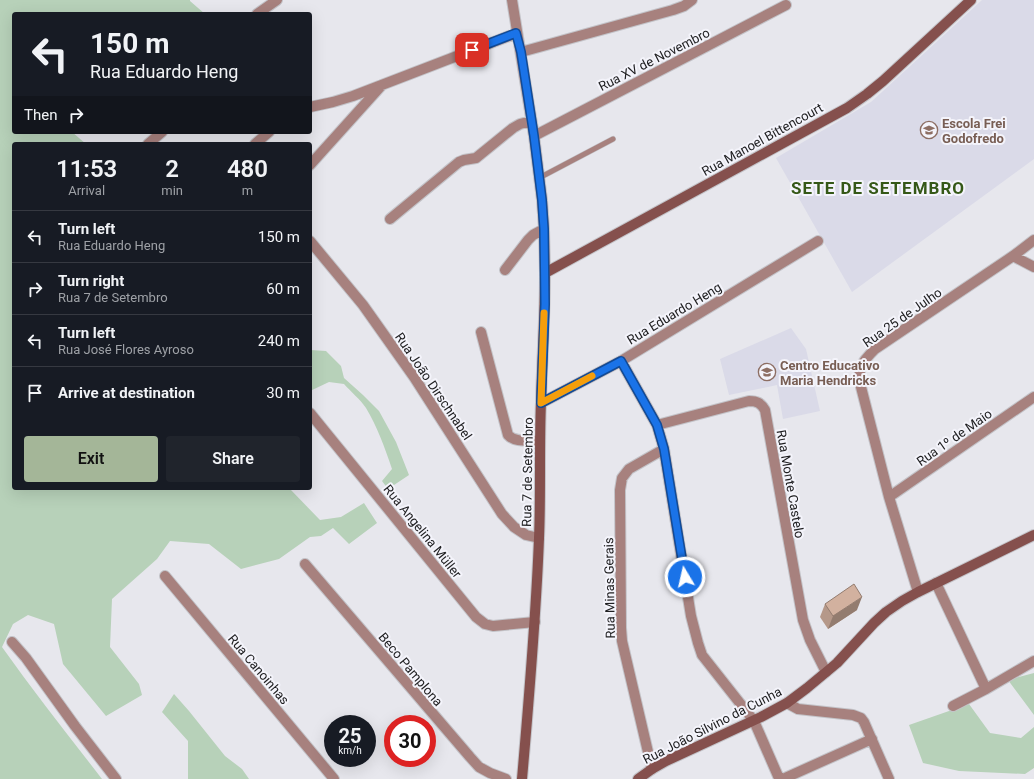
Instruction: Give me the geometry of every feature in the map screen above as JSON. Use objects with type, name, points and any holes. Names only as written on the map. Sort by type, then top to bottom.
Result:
[{"type":"street","points":[[260,12],[277,0]]},
{"type":"street","name":"Rua 7 de Setembro","points":[[512,0],[516,33],[521,52],[532,121],[542,200],[545,273],[539,538],[535,622],[522,779]]},
{"type":"street","points":[[521,52],[673,10],[684,6],[692,0]]},
{"type":"street","name":"Rua Manoel Bittencourt","points":[[545,273],[847,108],[883,81],[971,0]]},
{"type":"street","name":"Rua XV de Novembro","points":[[534,136],[786,5]]},
{"type":"street","points":[[312,107],[353,96],[383,83],[516,33]]},
{"type":"street","points":[[312,163],[383,83]]},
{"type":"street","points":[[390,219],[459,162],[476,158],[512,128],[532,121]]},
{"type":"street","points":[[150,142],[160,134]]},
{"type":"street","points":[[257,142],[267,134]]},
{"type":"street","points":[[505,270],[533,234],[544,229]]},
{"type":"street","name":"Rua 25 de Julho","points":[[918,592],[889,497],[861,387],[859,376],[860,366],[875,349],[1013,256],[1034,240]]},
{"type":"street","name":"Rua Eduardo Heng","points":[[541,403],[621,361],[818,241]]},
{"type":"street","name":"Rua João Dirschnabel","points":[[312,243],[363,305],[414,377],[502,514],[514,527],[526,535],[539,538]]},
{"type":"street","points":[[1013,256],[1034,267]]},
{"type":"street","points":[[481,332],[508,435],[511,439],[515,440],[540,441]]},
{"type":"street","points":[[621,361],[657,425],[664,449],[692,616],[702,655],[754,721],[778,776],[781,779],[785,778],[872,739]]},
{"type":"street","name":"Rua 1º de Maio","points":[[889,497],[1034,397]]},
{"type":"street","name":"Rua Monte Castelo","points":[[657,425],[749,401],[755,401],[761,404],[765,410],[803,620],[810,640],[826,672]]},
{"type":"street","name":"Rua Angelina Müller","points":[[312,415],[476,617],[485,624],[493,626],[535,622]]},
{"type":"street","name":"Rua Minas Gerais","points":[[652,770],[622,641],[620,490],[622,478],[629,469],[664,449]]},
{"type":"street","name":"Rua João Silvino da Cunha","points":[[638,779],[666,761],[754,721],[787,703],[826,672],[874,623],[886,612],[902,601],[1034,535]]},
{"type":"street","name":"Beco Pamplona","points":[[305,564],[470,758],[479,767],[506,779]]},
{"type":"street","name":"Rua Canoinhas","points":[[165,576],[334,779]]},
{"type":"street","points":[[936,583],[986,689]]},
{"type":"street","points":[[12,642],[26,658],[75,726],[116,779]]},
{"type":"street","points":[[952,706],[986,689],[1034,661]]},
{"type":"street","points":[[787,703],[798,709],[857,716],[861,718],[872,739],[889,779]]},
{"type":"lane","points":[[539,178],[613,139]]},
{"type":"shaded area","name":"Escola Frei Godofredo","points":[[982,0],[1034,0],[1034,159],[852,292],[776,158],[871,102]]},
{"type":"shaded area","name":"Centro Educativo Maria Hendricks","points":[[791,328],[806,349],[820,411],[783,419],[777,385],[729,395],[720,359]]},
{"type":"green space","points":[[0,0],[190,0],[203,12],[12,12],[12,134],[74,134],[84,142],[12,142],[12,490],[291,490],[320,520],[341,517],[364,503],[377,523],[349,544],[333,528],[321,536],[310,537],[279,559],[241,569],[209,544],[170,541],[157,559],[112,599],[110,647],[139,684],[142,695],[106,716],[63,664],[54,624],[28,615],[13,624],[2,647],[102,779],[0,779]]},
{"type":"green space","points":[[312,350],[326,351],[341,366],[344,378],[379,411],[396,442],[409,475],[388,489],[382,481],[392,469],[374,422],[366,408],[344,384],[329,382],[312,390]]},
{"type":"green space","points":[[1034,673],[1034,715],[1008,680]]},
{"type":"green space","points":[[174,694],[225,756],[242,769],[249,779],[188,779],[188,741],[162,712]]},
{"type":"green space","points":[[969,704],[990,733],[1021,738],[1034,727],[1034,768],[1025,774],[959,771],[923,763],[909,725]]},
{"type":"building","points":[[854,584],[862,597],[833,616],[825,604]]},
{"type":"slow traffic","points":[[544,313],[541,403],[592,376]]},
{"type":"place","name":"Escola Frei Godofredo","points":[[929,130]]},
{"type":"place","name":"Centro Educativo Maria Hendricks","points":[[767,372]]},
{"type":"district","name":"SETE DE SETEMBRO","points":[[878,188]]},
{"type":"route","points":[[472,50],[516,33],[521,52],[534,136],[544,229],[545,304],[541,403],[621,361],[657,425],[664,449],[685,577]]}]
